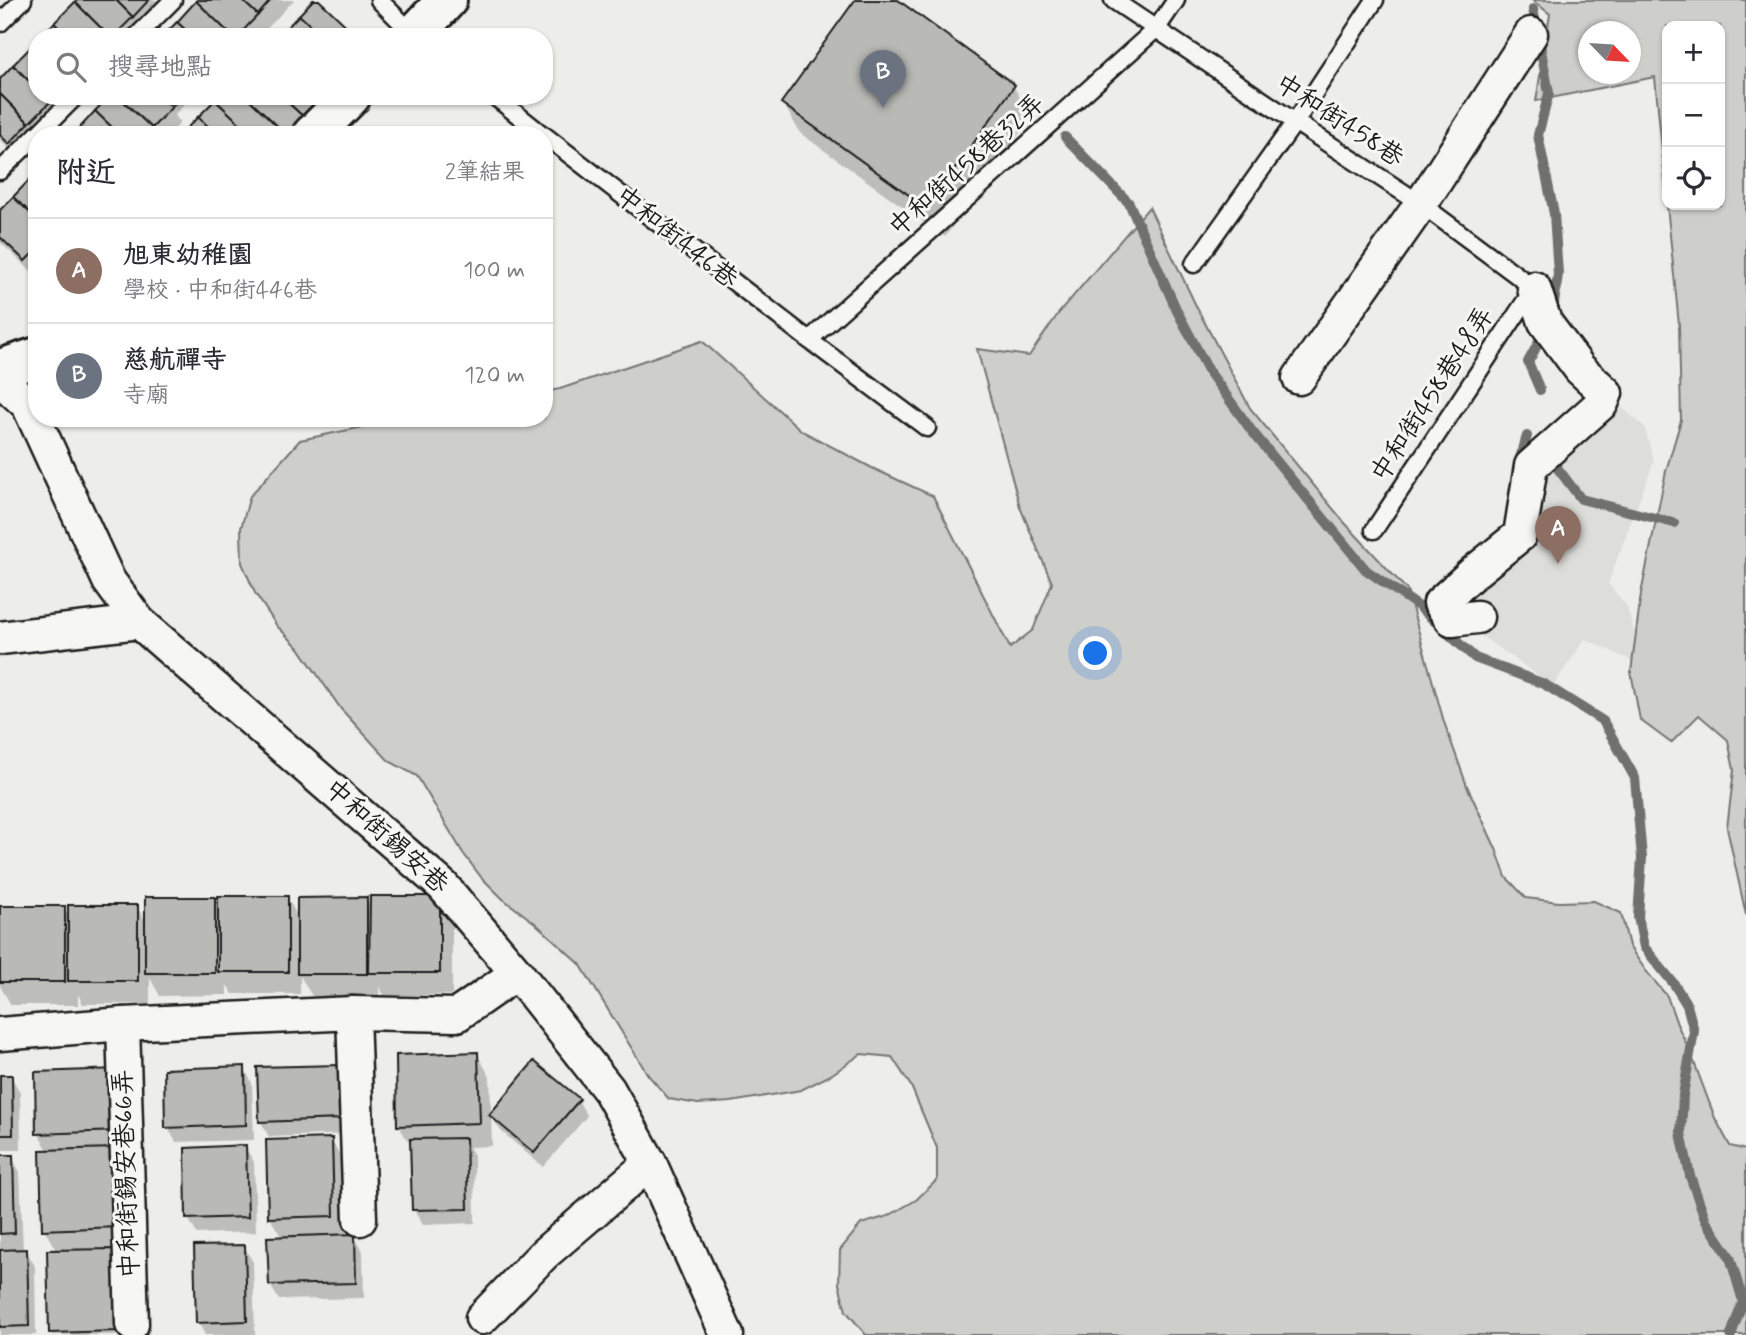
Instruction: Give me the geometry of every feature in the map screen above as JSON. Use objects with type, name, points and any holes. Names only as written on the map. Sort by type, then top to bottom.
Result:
[{"type":"street","points":[[421,28],[447,0]]},
{"type":"street","points":[[1300,378],[1421,204],[1531,34]]},
{"type":"street","points":[[321,126],[342,105]]},
{"type":"street","points":[[1477,617],[1452,620],[1440,603],[1520,535],[1531,466],[1602,403],[1606,393],[1580,369],[1549,327],[1534,288]]},
{"type":"street","points":[[0,369],[28,360]]},
{"type":"street","name":"中和街錫安巷","points":[[0,379],[28,405]]},
{"type":"street","name":"中和街錫安巷","points":[[38,427],[109,580],[139,622],[443,886],[517,973],[608,1090],[650,1163],[727,1335]]},
{"type":"street","points":[[0,638],[139,622]]},
{"type":"street","points":[[0,1034],[123,1024],[353,1013],[457,1015],[517,973]]},
{"type":"street","points":[[353,1013],[360,1219]]},
{"type":"street","name":"中和街錫安巷66弄","points":[[123,1024],[132,1324]]},
{"type":"street","points":[[482,1318],[544,1254],[650,1163]]},
{"type":"lane","points":[[0,23],[23,0]]},
{"type":"lane","points":[[145,28],[173,0]]},
{"type":"lane","points":[[379,0],[406,28]]},
{"type":"lane","name":"中和街458巷","points":[[1114,0],[1421,204],[1534,288]]},
{"type":"lane","name":"中和街458巷32弄","points":[[808,340],[1157,28],[1176,0]]},
{"type":"lane","points":[[1194,264],[1294,122],[1375,0]]},
{"type":"lane","points":[[46,126],[67,105]]},
{"type":"lane","name":"中和街446巷","points":[[506,105],[532,126]]},
{"type":"lane","name":"中和街446巷","points":[[553,142],[808,340],[927,428]]},
{"type":"lane","points":[[0,172],[28,144]]},
{"type":"lane","name":"中和街458巷48弄","points":[[1374,530],[1534,288]]},
{"type":"shaded area","points":[[1532,0],[1746,0],[1746,915],[1727,828],[1734,770],[1728,740],[1699,715],[1671,743],[1640,720],[1631,672],[1641,594],[1666,471],[1681,420],[1679,325],[1668,210],[1725,210],[1725,21],[1662,21],[1662,150],[1655,77],[1641,80],[1641,21],[1578,21],[1578,84],[1620,84],[1536,101],[1550,14]]},
{"type":"shaded area","points":[[1149,207],[1198,310],[1250,408],[1344,522],[1407,590],[1444,722],[1467,786],[1506,877],[1526,898],[1559,902],[1594,901],[1621,913],[1629,946],[1667,996],[1715,1118],[1730,1146],[1746,1150],[1746,1335],[866,1335],[846,1311],[839,1284],[840,1250],[861,1224],[888,1216],[916,1200],[937,1180],[937,1148],[911,1086],[892,1057],[861,1054],[831,1075],[801,1090],[731,1102],[698,1104],[669,1099],[648,1075],[580,964],[481,877],[463,853],[417,776],[389,761],[341,709],[299,648],[277,626],[255,593],[242,563],[241,528],[250,496],[300,440],[363,427],[553,427],[553,390],[702,341],[802,431],[933,496],[1010,648],[1033,630],[1052,583],[1020,507],[977,349],[1029,356],[1058,314]]},
{"type":"shaded area","points":[[1587,403],[1621,407],[1644,426],[1654,461],[1608,583],[1627,607],[1635,635],[1632,661],[1585,639],[1553,686],[1446,611],[1523,544],[1533,473]]},
{"type":"building","points":[[116,0],[133,17],[122,28],[101,28],[75,2]]},
{"type":"building","points":[[116,0],[149,0],[133,17]]},
{"type":"building","points":[[242,0],[258,15],[246,28],[224,28],[196,1]]},
{"type":"building","points":[[242,0],[271,0],[258,15]]},
{"type":"building","points":[[313,0],[319,0],[349,28],[313,28],[299,15]]},
{"type":"building","points":[[855,0],[898,0],[1015,85],[927,208],[781,103]]},
{"type":"building","points":[[196,1],[224,28],[183,28],[177,22]]},
{"type":"building","points":[[75,2],[101,28],[59,28],[54,23]]},
{"type":"building","points":[[299,15],[313,28],[287,28]]},
{"type":"building","points":[[177,22],[183,28],[171,28]]},
{"type":"building","points":[[28,50],[28,80],[13,65]]},
{"type":"building","points":[[13,65],[28,80],[28,105],[47,105],[29,123],[0,94],[0,79]]},
{"type":"building","points":[[0,94],[29,123],[9,144],[0,135]]},
{"type":"building","points":[[101,105],[128,105],[150,126],[111,126],[95,111]]},
{"type":"building","points":[[128,105],[172,107],[154,126],[150,126]]},
{"type":"building","points":[[210,105],[220,105],[242,126],[208,126],[198,117]]},
{"type":"building","points":[[220,105],[255,105],[278,126],[242,126]]},
{"type":"building","points":[[255,105],[291,105],[305,118],[298,126],[278,126]]},
{"type":"building","points":[[291,105],[318,105],[305,118]]},
{"type":"building","points":[[95,111],[111,126],[81,126]]},
{"type":"building","points":[[198,117],[208,126],[189,126]]},
{"type":"building","points":[[28,181],[28,211],[13,197]]},
{"type":"building","points":[[13,197],[28,211],[28,258],[25,261],[0,237],[0,210]]},
{"type":"building","points":[[218,896],[288,896],[288,972],[218,972]]},
{"type":"building","points":[[370,896],[440,896],[440,973],[369,973]]},
{"type":"building","points":[[145,897],[215,897],[215,973],[145,973]]},
{"type":"building","points":[[367,897],[367,974],[297,974],[297,898]]},
{"type":"building","points":[[68,905],[138,905],[138,981],[68,981]]},
{"type":"building","points":[[0,906],[65,906],[65,982],[0,982]]},
{"type":"building","points":[[478,1052],[480,1123],[397,1126],[396,1055]]},
{"type":"building","points":[[534,1061],[580,1099],[534,1153],[489,1115]]},
{"type":"building","points":[[340,1065],[341,1119],[259,1122],[257,1067]]},
{"type":"building","points":[[245,1066],[246,1125],[165,1128],[164,1069]]},
{"type":"building","points":[[118,1069],[119,1131],[36,1134],[35,1072]]},
{"type":"building","points":[[0,1075],[12,1075],[13,1135],[0,1135]]},
{"type":"building","points":[[332,1138],[334,1216],[268,1218],[266,1140]]},
{"type":"building","points":[[466,1138],[468,1209],[412,1210],[410,1139]]},
{"type":"building","points":[[246,1145],[248,1217],[186,1219],[185,1148]]},
{"type":"building","points":[[116,1148],[118,1227],[42,1230],[40,1150]]},
{"type":"building","points":[[0,1155],[13,1155],[15,1233],[0,1234]]},
{"type":"building","points":[[355,1234],[356,1283],[269,1285],[267,1237]]},
{"type":"building","points":[[245,1245],[247,1321],[196,1323],[194,1246]]},
{"type":"building","points":[[27,1249],[29,1326],[0,1327],[0,1250]]},
{"type":"building","points":[[115,1249],[117,1331],[49,1333],[47,1250]]},
{"type":"waterway","points":[[1533,9],[1549,93],[1538,135],[1554,214],[1558,274],[1553,311]]},
{"type":"waterway","points":[[1065,137],[1129,203],[1177,311],[1208,370],[1251,430],[1366,570],[1418,606],[1475,658],[1544,684],[1603,721],[1635,778],[1642,858],[1638,917],[1644,947],[1687,1005],[1694,1031],[1683,1095],[1681,1133],[1690,1176],[1706,1221],[1730,1257],[1743,1301],[1731,1335]]},
{"type":"waterway","points":[[1540,390],[1528,362],[1545,331]]},
{"type":"waterway","points":[[1518,464],[1527,436]]},
{"type":"waterway","points":[[1549,457],[1581,499],[1674,523]]},
{"type":"place","name":"慈航禪寺","points":[[883,108]]},
{"type":"place","name":"旭東幼稚園","points":[[1558,564]]}]
